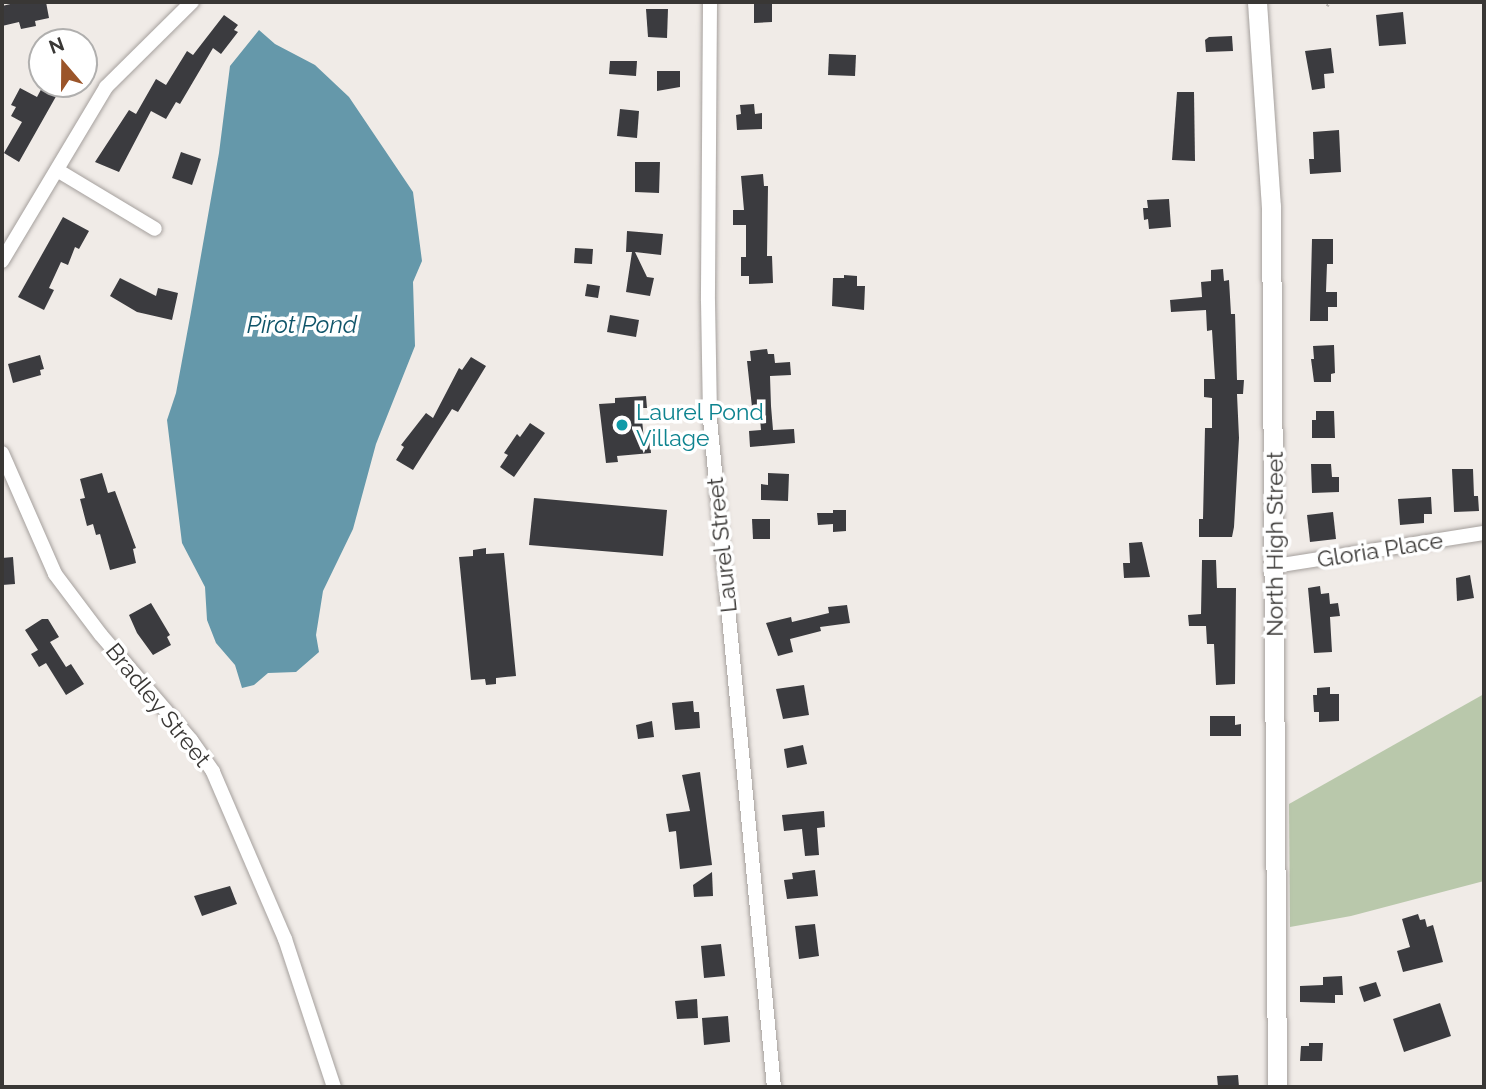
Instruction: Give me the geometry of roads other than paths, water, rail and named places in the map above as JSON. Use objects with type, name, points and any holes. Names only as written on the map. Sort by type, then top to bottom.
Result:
[{"type":"main road","name":"North High Street","points":[[1257,2],[1267,116],[1271,206],[1277,1087]]},
{"type":"street","points":[[2,261],[106,87],[192,2]]},
{"type":"street","name":"Laurel Street","points":[[710,2],[710,419],[774,1087]]},
{"type":"street","points":[[57,170],[155,229]]},
{"type":"street","name":"Bradley Street","points":[[2,453],[45,554],[70,595],[185,732],[213,772],[280,926],[334,1087]]},
{"type":"street","name":"Gloria Place","points":[[1275,566],[1484,533]]},
{"type":"water","name":"Pirot Pond","points":[[259,30],[275,44],[315,65],[349,97],[413,192],[422,261],[413,282],[415,346],[376,444],[353,529],[323,591],[316,635],[319,652],[296,672],[268,673],[254,685],[242,688],[235,665],[216,643],[207,620],[205,587],[182,543],[167,420],[176,393],[191,312],[219,153],[230,66]]},
{"type":"place","name":"Laurel Pond Village","points":[[622,425]]}]
